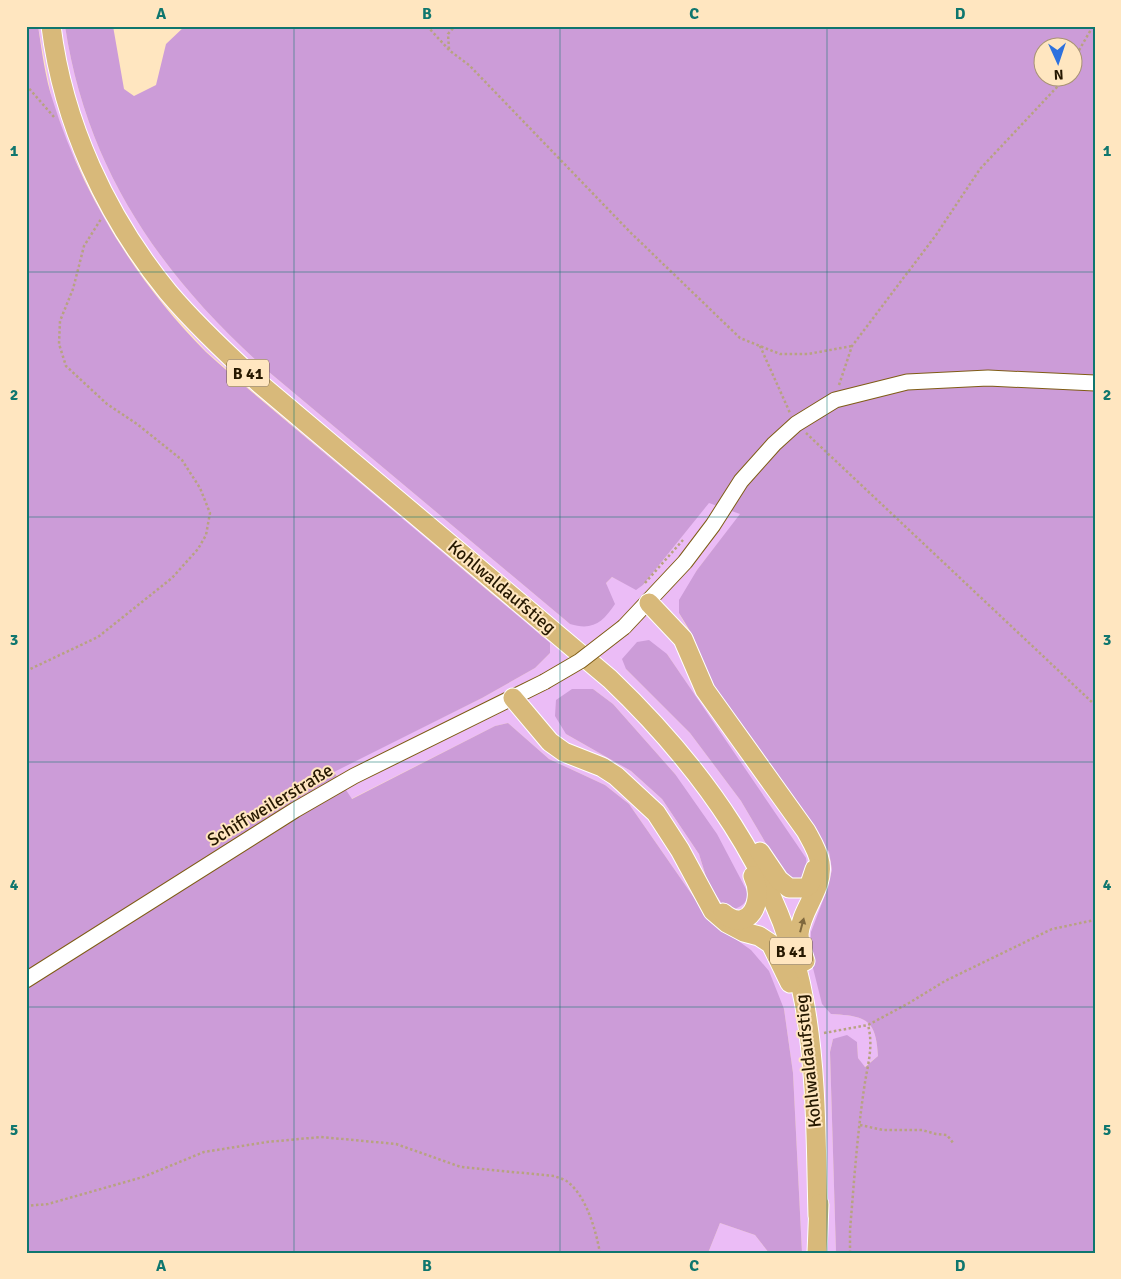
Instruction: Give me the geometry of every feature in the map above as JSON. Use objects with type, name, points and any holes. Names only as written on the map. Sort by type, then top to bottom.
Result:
[{"type":"main road","name":"Kohlwaldaufstieg","points":[[51,26],[64,97],[79,140],[114,212],[168,291],[214,343],[610,678],[648,715],[677,748],[714,798],[738,836],[762,880],[793,956],[804,1000],[808,1026],[815,1122],[818,1216]]},
{"type":"main road","points":[[645,594],[683,639],[705,690],[806,831],[817,852],[820,866],[818,885],[803,918],[800,933],[820,1034],[821,1180],[818,1216]]},
{"type":"main road","points":[[513,698],[550,742],[564,752],[602,766],[632,790],[656,813],[713,911],[727,923],[744,932],[759,936],[771,944],[789,978],[804,1042],[815,1122]]},
{"type":"main road","points":[[677,748],[721,796],[779,880],[789,888],[805,888],[814,877],[813,854],[806,831]]},
{"type":"main road","points":[[694,877],[706,895],[726,916],[740,919],[750,916],[756,908],[758,897],[756,882],[714,798]]},
{"type":"main road","name":"B 41","points":[[817,1253],[818,1216]]},
{"type":"street","name":"Schiffweilerstraße","points":[[26,980],[295,810],[354,776],[513,698],[580,661],[624,627],[645,594],[713,525],[741,482],[774,444],[796,424],[834,400],[907,382],[988,378],[1095,383]]},
{"type":"path","points":[[426,26],[450,51],[469,65],[588,189],[740,338],[780,354],[808,354],[852,346]]},
{"type":"path","points":[[450,51],[448,34],[455,26]]},
{"type":"path","points":[[1084,42],[1093,26]]},
{"type":"path","points":[[834,400],[852,346],[936,234],[980,169],[1056,88]]},
{"type":"path","points":[[26,671],[98,638],[172,578],[198,549],[206,535],[210,513],[200,488],[182,460],[87,388],[66,366],[59,344],[60,321],[73,289],[84,246],[97,222],[114,212]]},
{"type":"path","points":[[760,346],[796,424],[1095,705]]},
{"type":"path","points":[[645,594],[686,536]]},
{"type":"path","points":[[820,1034],[868,1025],[909,1003],[944,981],[1052,928],[1095,920]]},
{"type":"path","points":[[850,1253],[850,1230],[864,1087],[871,1055],[871,1036],[868,1025]]},
{"type":"path","points":[[860,1126],[883,1130],[922,1130],[947,1135],[954,1144]]},
{"type":"path","points":[[26,1206],[48,1204],[143,1177],[204,1152],[312,1138],[356,1138],[396,1144],[461,1167],[547,1175],[568,1182],[586,1210],[597,1238],[600,1253]]},
{"type":"shaded area","points":[[26,26],[38,26],[50,92],[79,170],[114,235],[157,297],[206,352],[223,367],[550,643],[550,653],[535,668],[482,698],[334,772],[352,799],[495,726],[508,723],[549,759],[605,785],[629,804],[704,912],[723,930],[751,950],[769,971],[784,1009],[793,1073],[802,1253],[769,1253],[755,1235],[720,1223],[708,1253],[26,1253]]},
{"type":"shaded area","points":[[38,26],[65,26],[76,79],[91,128],[111,174],[135,218],[163,259],[195,298],[230,336],[269,372],[570,624],[609,593],[606,583],[612,577],[636,589],[643,585],[709,502],[741,514],[697,570],[679,613],[712,680],[736,720],[829,852],[832,870],[825,895],[831,1014],[861,1018],[867,1022],[875,1034],[878,1056],[864,1067],[858,1058],[857,1042],[833,1039],[830,1052],[836,1253],[802,1253],[793,1073],[784,1009],[723,930],[704,912],[629,804],[605,785],[549,759],[508,723],[495,726],[351,799],[334,771],[482,698],[535,668],[550,653],[493,594],[404,521],[206,351],[159,298],[104,218],[68,145],[52,100]],"holes":[[[667,654],[698,700],[784,874],[741,801],[690,733],[626,669]],[[593,689],[613,704],[675,774],[722,904],[708,883],[699,854],[662,799],[631,771],[566,734]]]},
{"type":"shaded area","points":[[65,26],[113,26],[124,89],[134,96],[156,85],[166,44],[185,26],[1095,26],[1095,1253],[836,1253],[830,1052],[833,1039],[847,1035],[857,1042],[858,1058],[865,1067],[878,1056],[875,1034],[867,1022],[861,1018],[831,1014],[822,1004],[810,956],[811,932],[832,870],[829,852],[724,703],[706,671],[693,636],[679,613],[679,600],[697,570],[740,514],[709,503],[643,585],[636,590],[612,577],[606,583],[615,604],[606,616],[591,625],[578,626],[570,624],[269,372],[230,336],[163,259],[135,218],[111,174],[91,128],[76,79]]},
{"type":"shaded area","points":[[649,640],[667,654],[806,858],[808,872],[802,879],[794,880],[784,874],[741,801],[690,733],[626,669],[622,659],[637,642]]},
{"type":"shaded area","points":[[572,689],[593,689],[613,704],[675,774],[717,834],[748,893],[743,905],[735,909],[722,904],[708,883],[699,854],[662,799],[631,771],[566,734],[555,716],[556,700]]},
{"type":"shaded area","points":[[720,1223],[755,1235],[769,1253],[708,1253]]}]
